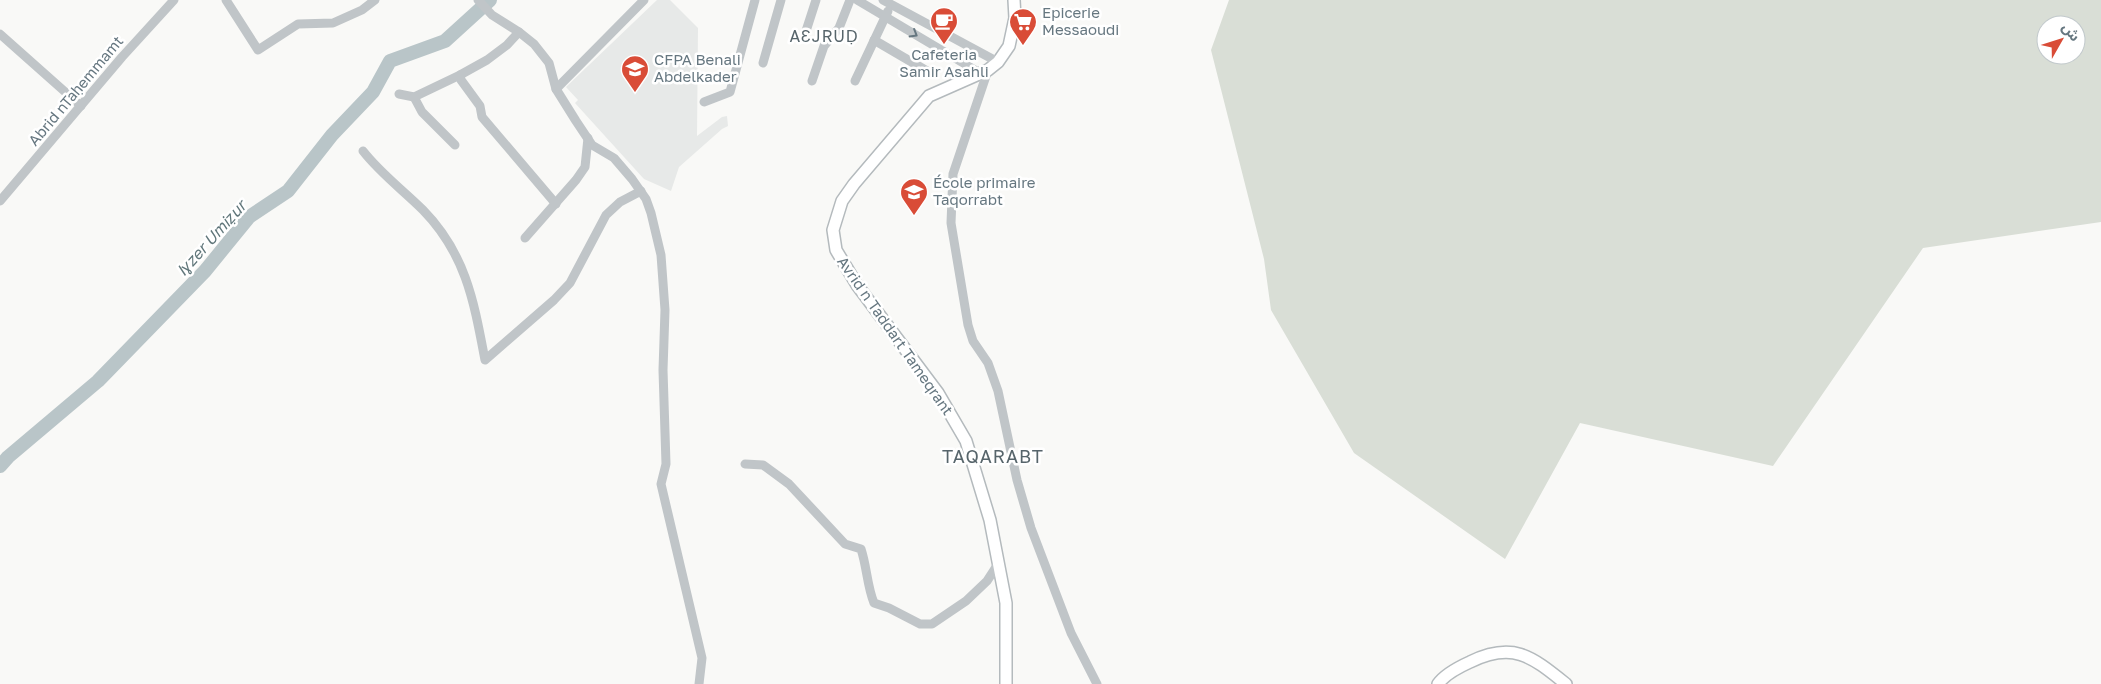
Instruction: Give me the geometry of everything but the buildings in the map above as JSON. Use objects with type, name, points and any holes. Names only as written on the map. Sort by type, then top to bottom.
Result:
[{"type":"main road","name":"Avrid n Taddart Tameqrant","points":[[1006,684],[1006,603],[990,520],[966,441],[938,393],[857,284],[836,250],[833,230],[842,201],[854,184],[929,96],[984,72],[998,62],[1009,46],[1015,18],[1014,0]]},
{"type":"main road","points":[[1438,684],[1459,667],[1488,653],[1516,652],[1544,666],[1566,684]]},
{"type":"street","name":"Abrid nTaḥemmamt","points":[[0,201],[174,0]]},
{"type":"street","points":[[226,0],[258,50],[298,24],[334,23],[362,10],[375,0]]},
{"type":"street","points":[[478,0],[492,15],[534,44],[549,62],[556,89],[592,144],[614,158],[646,199],[661,255],[664,294],[663,370],[666,464],[661,484],[702,658],[699,684]]},
{"type":"street","points":[[556,89],[644,0]]},
{"type":"street","points":[[704,102],[730,92],[755,0]]},
{"type":"street","points":[[764,63],[781,0]]},
{"type":"street","points":[[806,31],[816,0]]},
{"type":"street","points":[[812,81],[824,46],[838,28],[850,0]]},
{"type":"street","points":[[857,0],[984,72],[953,174],[951,223],[968,325],[973,341],[988,363],[998,391],[1017,480],[1031,528],[1071,633],[1097,684]]},
{"type":"street","points":[[855,81],[886,17],[886,2],[998,62]]},
{"type":"street","points":[[399,94],[414,97],[460,75],[487,60],[507,45],[519,32]]},
{"type":"street","points":[[0,34],[81,106]]},
{"type":"street","points":[[874,40],[927,71]]},
{"type":"street","points":[[460,75],[461,80],[480,106],[482,117],[556,204]]},
{"type":"street","points":[[414,97],[422,112],[455,145]]},
{"type":"street","points":[[526,238],[585,168],[588,138]]},
{"type":"street","points":[[363,151],[378,170],[424,211],[450,247],[464,271],[471,292],[485,360],[554,300],[570,283],[606,215],[620,202],[641,191]]},
{"type":"street","points":[[744,464],[763,465],[776,474],[789,484],[845,544],[861,549],[865,560],[869,591],[874,603],[889,608],[920,624],[932,624],[966,601],[986,581],[998,564]]},
{"type":"shaded area","name":"CFPA Benali Abdelkader","points":[[657,0],[670,0],[698,28],[697,136],[722,117],[727,116],[728,126],[722,129],[679,167],[671,191],[644,179],[575,103],[578,100],[566,87]]},
{"type":"shaded area","points":[[1229,0],[2101,0],[2101,222],[1923,248],[1773,466],[1580,423],[1505,559],[1354,453],[1271,310],[1264,259],[1211,50]]},
{"type":"waterway","name":"Iɣzer Umiẓur","points":[[0,466],[8,457],[98,381],[205,271],[249,217],[288,191],[332,135],[373,92],[390,61],[445,41],[490,0]]},
{"type":"place","name":"Cafeteria Samir Asahli","points":[[944,45]]},
{"type":"place","name":"Epicerie Messaoudi","points":[[1023,46]]},
{"type":"place","name":"CFPA Benali Abdelkader","points":[[635,93]]},
{"type":"place","name":"École primaire Taqorrabt","points":[[914,216]]},
{"type":"district","name":"AƐJRUḌ","points":[[824,36]]},
{"type":"district","name":"TAQARABT","points":[[993,457]]}]
